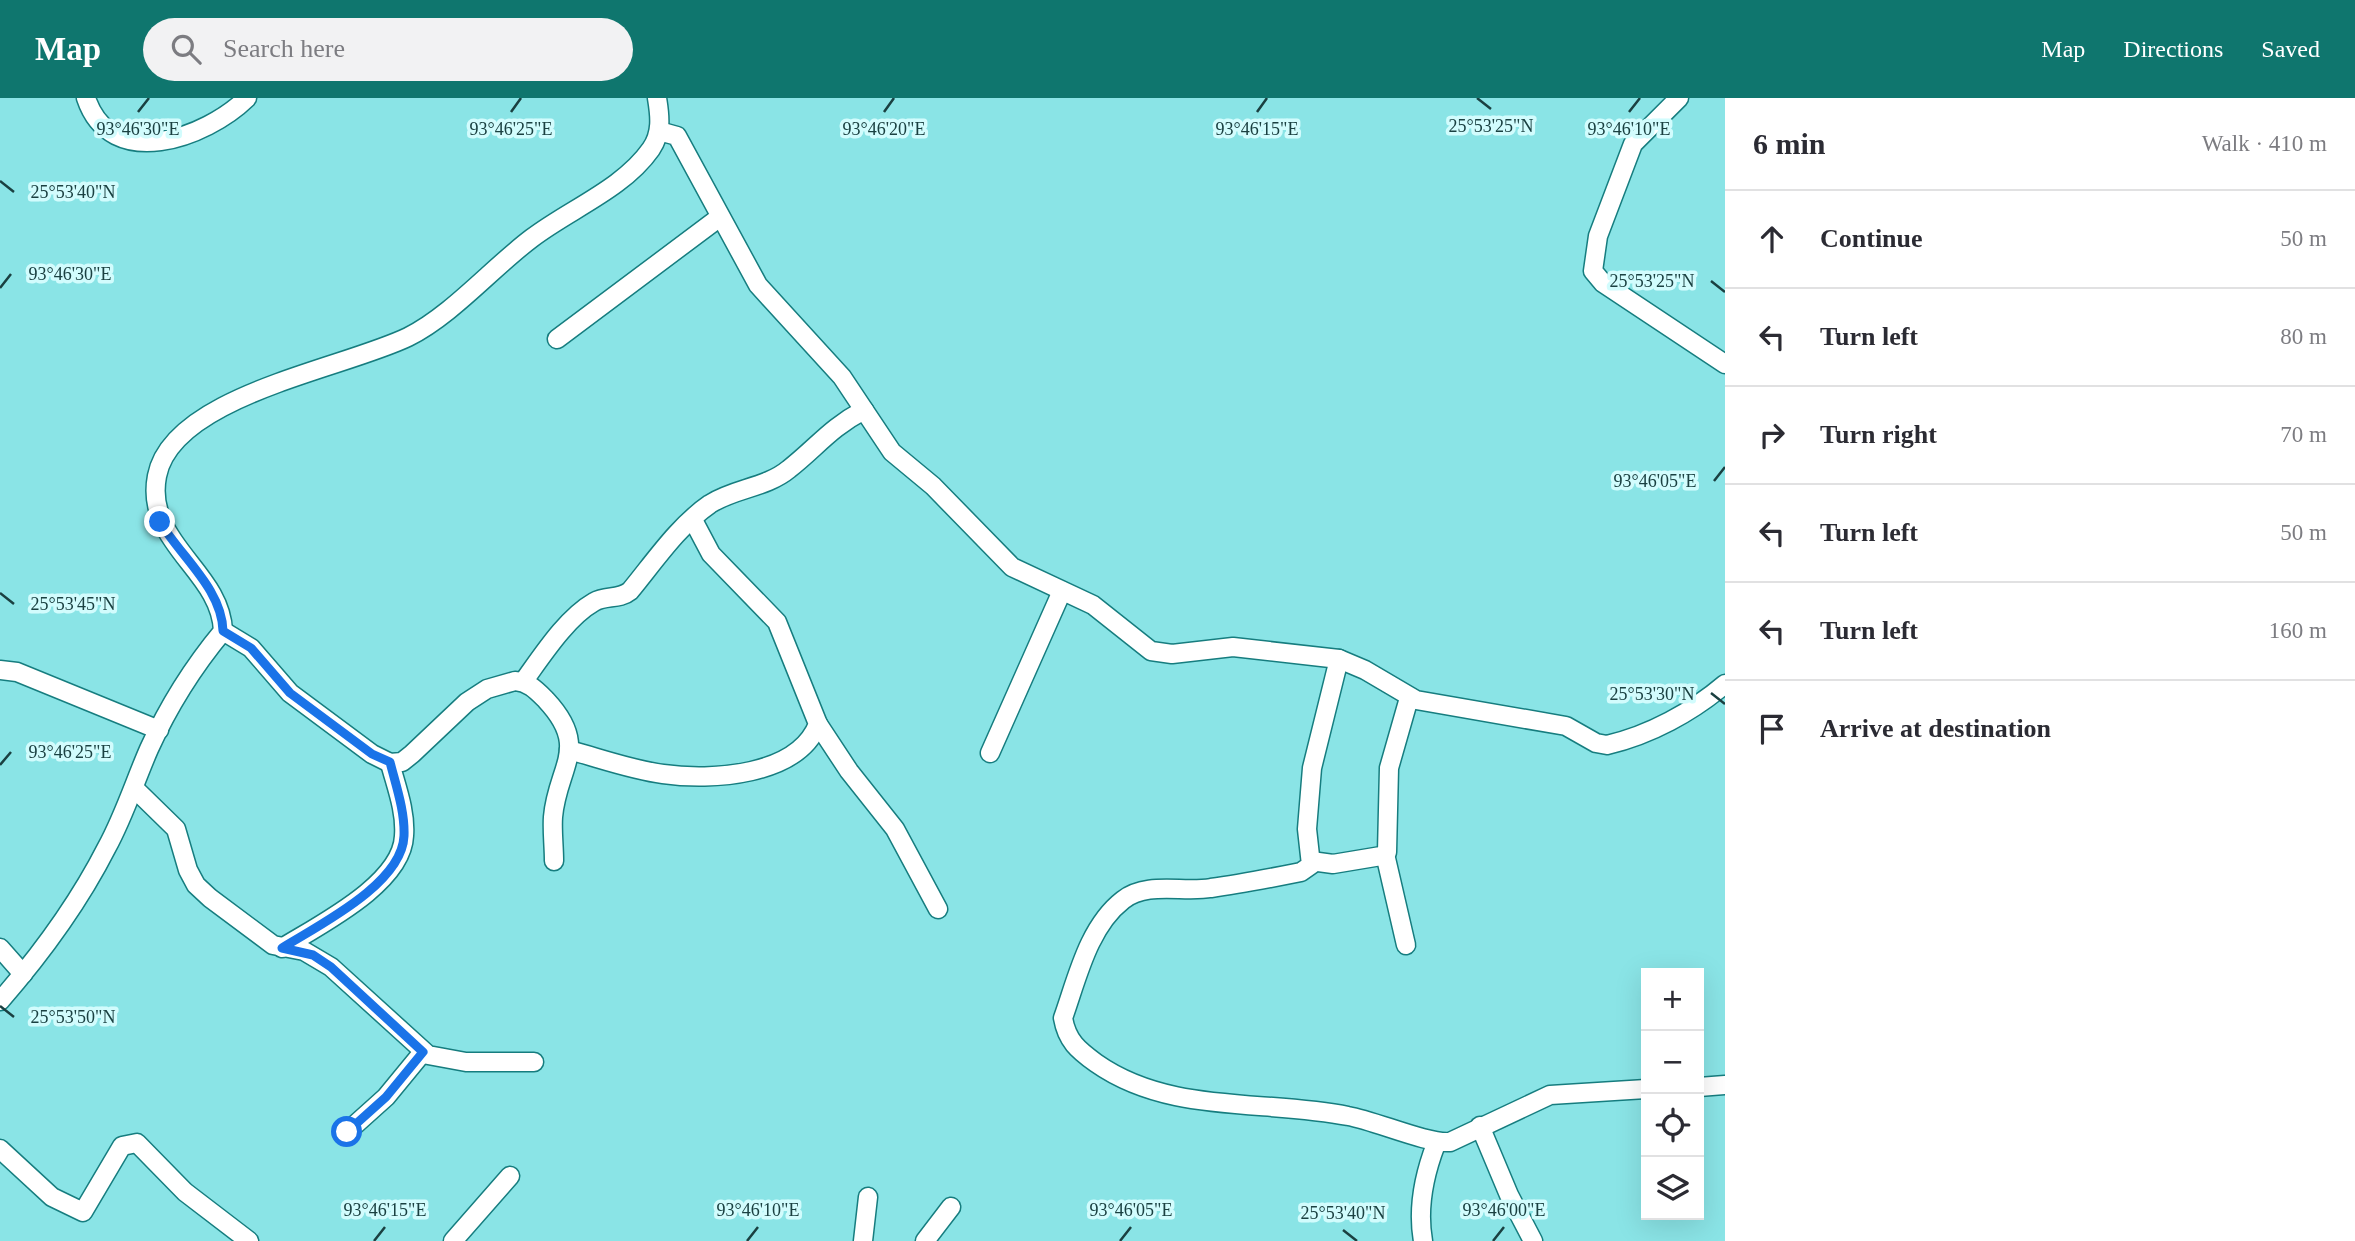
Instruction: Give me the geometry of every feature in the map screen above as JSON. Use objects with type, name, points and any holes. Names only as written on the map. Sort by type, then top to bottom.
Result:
[{"type":"street","points":[[86,98],[92,115],[106,128],[133,141],[161,143],[194,133],[247,98]]},
{"type":"street","points":[[0,1001],[75,904],[109,844],[159,730],[194,666],[223,631],[220,606],[175,547],[160,522],[155,502],[156,477],[162,458],[192,423],[234,401],[391,344],[421,329],[535,236],[632,169],[652,148],[659,131],[657,98]]},
{"type":"street","points":[[1679,98],[1633,144],[1598,236],[1593,271],[1603,283],[1725,364]]},
{"type":"street","points":[[659,131],[677,136],[758,285],[835,369],[901,461],[933,486],[999,556],[1030,577],[1093,605],[1138,644],[1162,654],[1233,647],[1339,659],[1383,679],[1409,698],[1566,726],[1596,743],[1607,745],[1681,715],[1703,703],[1725,684]]},
{"type":"street","points":[[557,339],[720,217]]},
{"type":"street","points":[[523,682],[573,618],[601,597],[624,596],[671,540],[709,505],[767,482],[789,470],[838,424],[864,410]]},
{"type":"street","points":[[693,520],[711,554],[777,622],[818,724],[857,783],[895,829],[938,909]]},
{"type":"street","points":[[990,753],[1062,592]]},
{"type":"street","points":[[223,631],[251,648],[299,701],[372,754],[390,762],[401,762],[412,754],[467,702],[487,689],[504,682],[523,682],[543,698],[565,726],[569,750],[568,767],[552,819],[554,861]]},
{"type":"street","points":[[1339,659],[1312,768],[1307,829],[1311,861],[1306,870],[1189,891],[1152,889],[1125,898],[1096,931],[1063,1018],[1066,1033],[1076,1048],[1110,1072],[1151,1090],[1193,1099],[1349,1116],[1412,1133],[1436,1143],[1450,1142],[1550,1095],[1641,1089]]},
{"type":"street","points":[[0,670],[16,672],[159,730]]},
{"type":"street","points":[[1405,945],[1385,854],[1388,849],[1389,768],[1409,698]]},
{"type":"street","points":[[569,750],[664,774],[718,775],[782,762],[806,744],[818,724]]},
{"type":"street","points":[[282,948],[358,900],[387,874],[401,857],[404,837],[403,811],[390,762]]},
{"type":"street","points":[[134,788],[176,829],[188,870],[196,885],[262,938],[282,948],[313,955],[331,967],[423,1052],[438,1059],[466,1062],[534,1062]]},
{"type":"street","points":[[1311,861],[1333,864],[1385,854]]},
{"type":"street","points":[[0,948],[23,974]]},
{"type":"street","points":[[347,1132],[386,1097],[423,1052]]},
{"type":"street","points":[[1704,1087],[1725,1085]]},
{"type":"street","points":[[1480,1126],[1509,1195],[1533,1241]]},
{"type":"street","points":[[0,1149],[52,1197],[83,1212],[122,1146],[137,1143],[185,1192],[249,1241]]},
{"type":"street","points":[[1423,1241],[1423,1191],[1436,1143]]},
{"type":"street","points":[[453,1241],[510,1176]]},
{"type":"street","points":[[863,1241],[868,1197]]},
{"type":"street","points":[[925,1241],[951,1206]]},
{"type":"route","points":[[160,522],[175,547],[220,606],[223,631],[251,648],[290,693],[328,723],[372,754],[390,762],[403,811],[404,837],[401,857],[387,874],[358,900],[282,948],[304,951],[331,967],[423,1052],[386,1097],[347,1132]]}]
